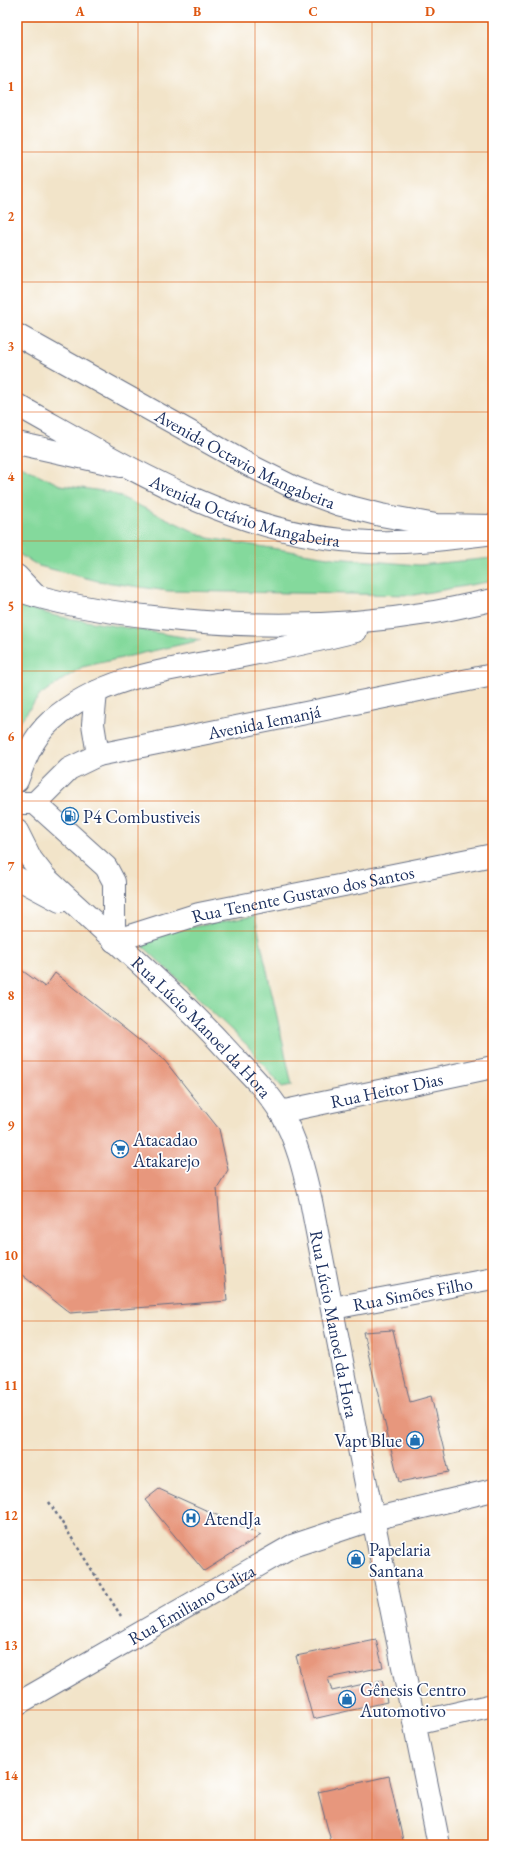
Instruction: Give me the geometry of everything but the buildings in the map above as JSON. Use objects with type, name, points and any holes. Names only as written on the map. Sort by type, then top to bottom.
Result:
[{"type":"street","name":"Avenida Octavio Mangabeira","points":[[17,335],[249,465],[295,488],[338,504],[388,516],[436,525],[493,526]]},
{"type":"street","name":"Avenida Octávio Mangabeira","points":[[17,405],[134,470],[193,500],[242,518],[294,533],[354,541],[400,542],[493,533]]},
{"type":"street","points":[[17,443],[134,470]]},
{"type":"street","points":[[17,576],[26,593],[78,606],[115,613],[194,622],[270,625],[352,621],[428,613]]},
{"type":"street","points":[[17,781],[24,760],[33,742],[51,721],[96,692],[136,676],[292,647],[428,613],[493,600]]},
{"type":"street","name":"Avenida Iemanjá","points":[[26,803],[69,769],[98,755],[493,675]]},
{"type":"street","points":[[96,692],[93,724],[98,755]]},
{"type":"street","points":[[26,803],[106,867],[114,882],[114,941]]},
{"type":"street","points":[[17,831],[31,859],[45,877],[86,916]]},
{"type":"street","name":"Rua Tenente Gustavo dos Santos","points":[[114,941],[199,914],[493,855]]},
{"type":"street","points":[[17,878],[86,916]]},
{"type":"street","name":"Rua Lúcio Manoel da Hora","points":[[86,916],[204,1024],[259,1085],[280,1112],[292,1136],[303,1167],[439,1845]]},
{"type":"street","name":"Rua Heitor Dias","points":[[280,1112],[493,1067]]},
{"type":"street","name":"Rua Simões Filho","points":[[332,1308],[493,1278]]},
{"type":"street","name":"Rua Emiliano Galiza","points":[[17,1704],[292,1546],[373,1519],[493,1490]]},
{"type":"street","points":[[415,1723],[493,1705]]},
{"type":"path","points":[[49,1502],[134,1637]]},
{"type":"green space","points":[[17,464],[60,485],[110,492],[208,538],[334,558],[419,565],[493,558],[493,581],[414,595],[168,591],[98,581],[39,566],[17,553]]},
{"type":"green space","points":[[17,605],[56,616],[201,640],[82,667],[41,694],[17,725]]},
{"type":"green space","points":[[255,916],[292,1085],[282,1087],[247,1045],[145,948],[142,939],[158,933]]},
{"type":"place","name":"P4 Combustiveis","points":[[70,816]]},
{"type":"place","name":"Atacadao Atakarejo","points":[[120,1149]]},
{"type":"place","name":"Vapt Blue","points":[[415,1440]]},
{"type":"place","name":"AtendJa","points":[[191,1518]]},
{"type":"place","name":"Papelaria Santana","points":[[356,1559]]},
{"type":"place","name":"Gênesis Centro Automotivo","points":[[347,1699]]}]
